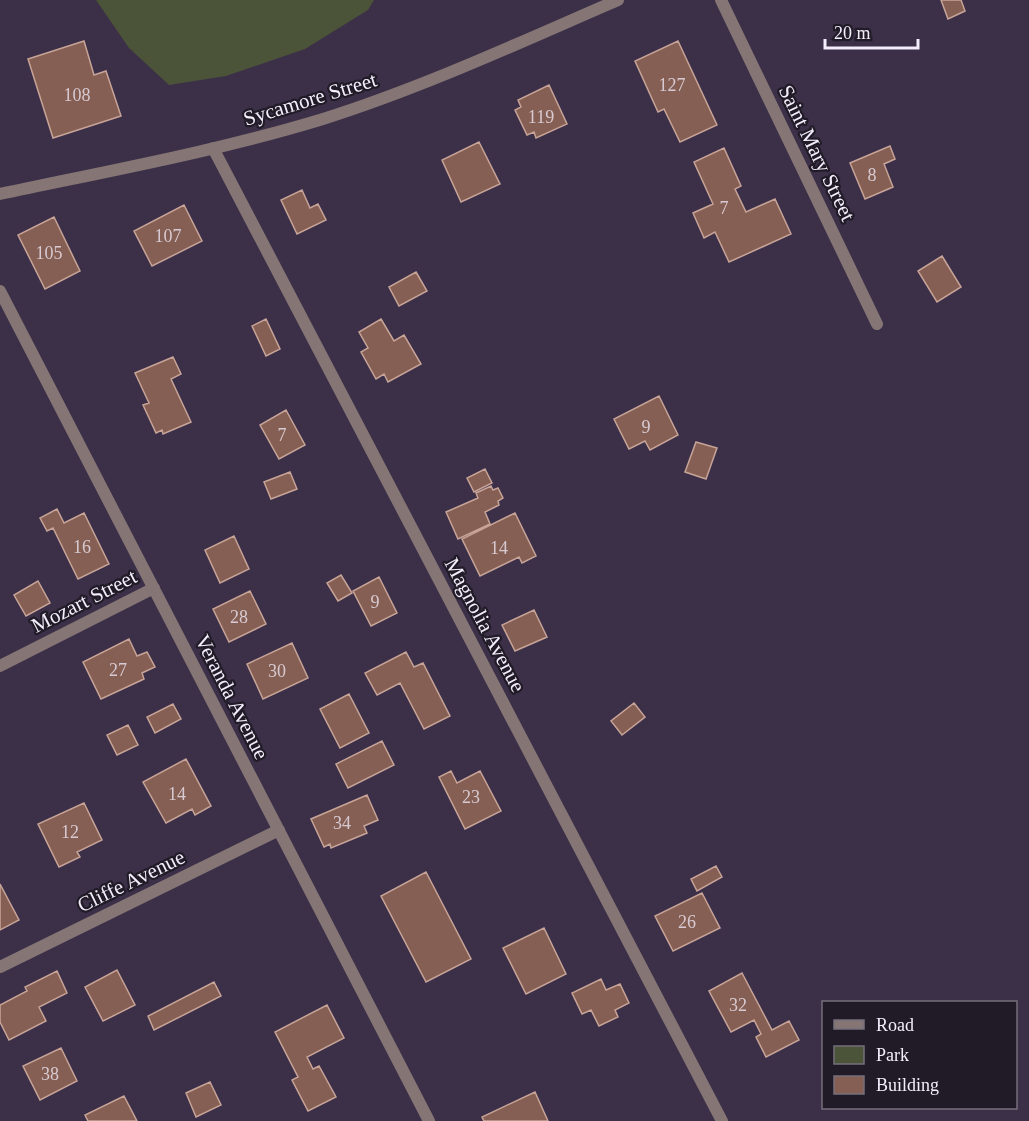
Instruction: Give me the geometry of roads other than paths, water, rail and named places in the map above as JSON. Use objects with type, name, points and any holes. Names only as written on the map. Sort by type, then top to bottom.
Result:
[{"type":"street","name":"Sycamore Street","points":[[0,194],[213,148],[322,119],[408,89],[618,0]]},
{"type":"street","name":"Saint Mary Street","points":[[721,0],[877,324]]},
{"type":"street","name":"Magnolia Avenue","points":[[213,148],[722,1121]]},
{"type":"street","name":"Veranda Avenue","points":[[0,291],[429,1121]]},
{"type":"street","name":"Mozart Street","points":[[0,666],[154,588]]},
{"type":"street","name":"Cliffe Avenue","points":[[0,967],[279,830]]}]
